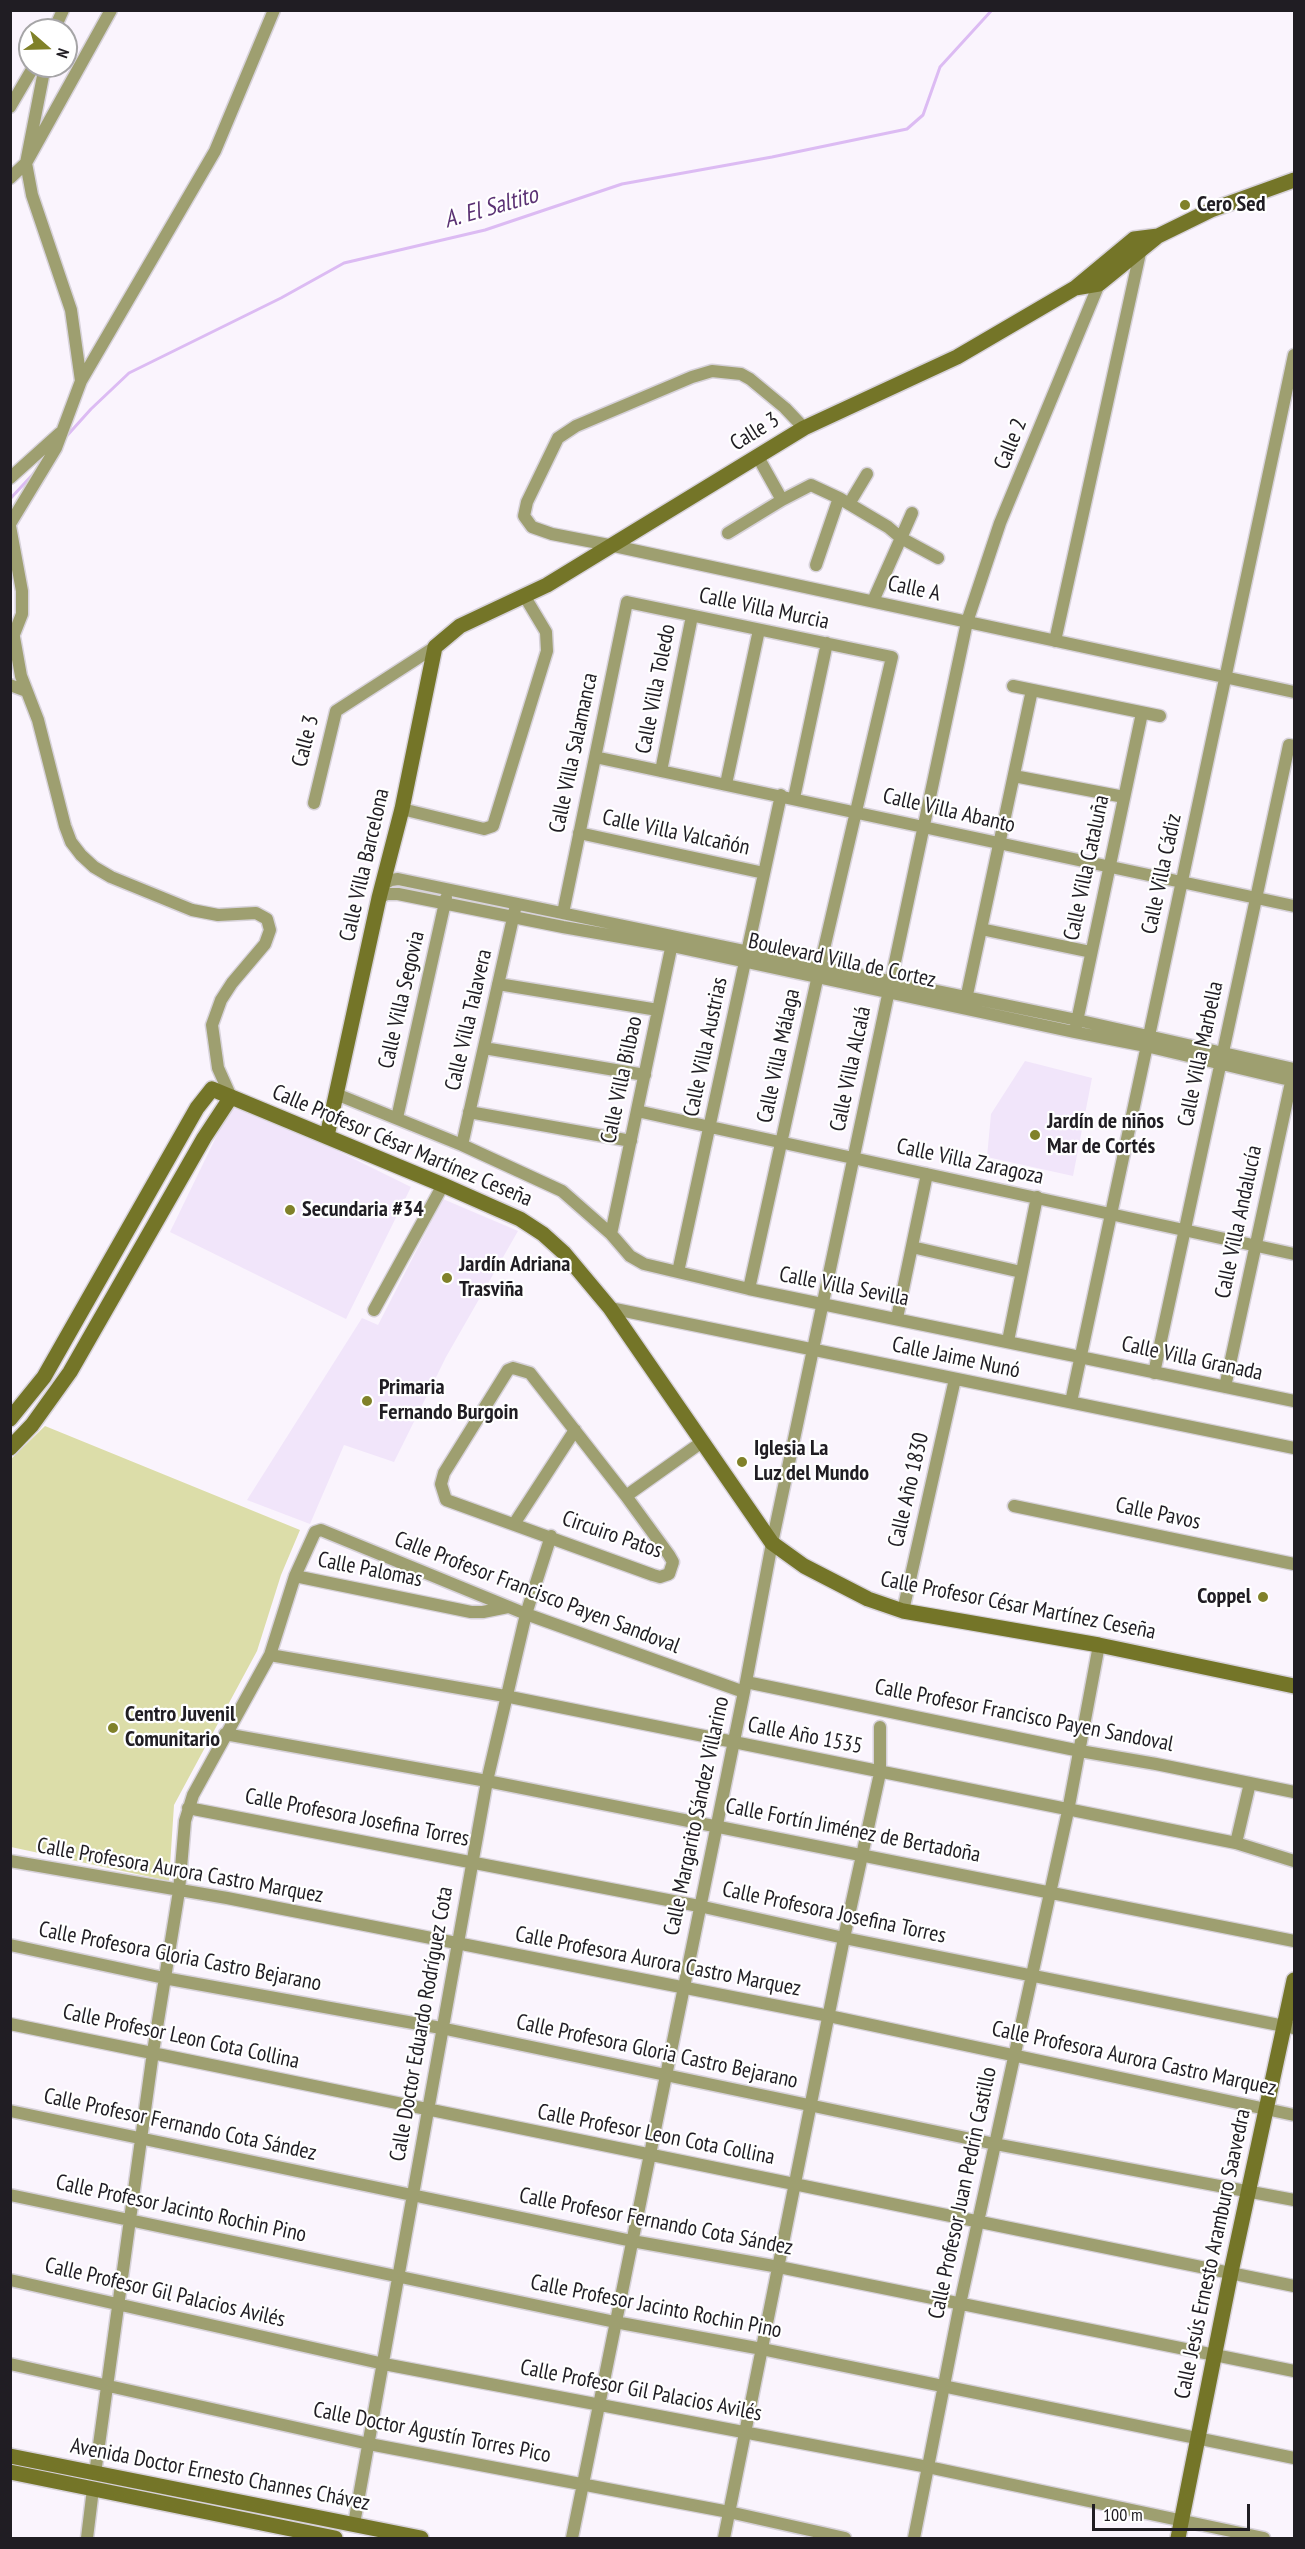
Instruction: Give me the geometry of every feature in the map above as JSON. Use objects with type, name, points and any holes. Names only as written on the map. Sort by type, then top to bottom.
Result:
[{"type":"street","points":[[10,178],[26,163],[111,10]]},
{"type":"street","points":[[10,1448],[33,1425],[52,1399],[110,1305],[204,1138],[231,1097],[218,1068],[212,1037],[214,1015],[232,983],[265,944],[270,930],[267,919],[256,913],[218,915],[192,910],[111,877],[88,861],[70,842],[45,743],[36,713],[26,691],[12,640],[22,614],[22,591],[10,525],[56,448],[60,432],[81,381],[215,151],[274,10]]},
{"type":"street","points":[[10,107],[27,78]]},
{"type":"street","points":[[43,78],[26,163],[32,195],[71,310],[81,381]]},
{"type":"street","name":"Calle 3","points":[[314,803],[336,711],[435,647],[460,626],[525,597],[614,546],[804,428],[957,357],[1075,288],[1134,239],[1158,236],[1210,210],[1294,180]]},
{"type":"street","points":[[1075,288],[1099,284],[1140,253],[1158,236]]},
{"type":"street","points":[[1055,641],[1140,253]]},
{"type":"street","name":"Calle 2","points":[[967,622],[1000,523],[1099,284]]},
{"type":"street","name":"Calle Villa Cádiz","points":[[1071,1402],[1294,355]]},
{"type":"street","name":"Calle A","points":[[804,428],[785,408],[741,374],[712,371],[692,377],[576,426],[558,438],[527,502],[524,516],[532,527],[552,534],[1294,692]]},
{"type":"street","points":[[10,478],[60,432]]},
{"type":"street","points":[[758,457],[782,500]]},
{"type":"street","points":[[816,565],[844,501],[867,474]]},
{"type":"street","points":[[728,533],[811,485],[844,501],[888,527],[901,538],[938,558]]},
{"type":"street","points":[[873,601],[912,513]]},
{"type":"street","points":[[402,809],[483,829],[493,826],[547,651],[546,632],[525,597]]},
{"type":"street","name":"Calle Villa Murcia","points":[[627,602],[892,657]]},
{"type":"street","name":"Calle Villa Salamanca","points":[[562,913],[627,602]]},
{"type":"street","name":"Calle Villa Toledo","points":[[661,771],[692,616]]},
{"type":"street","name":"Calle Villa Alcalá","points":[[813,1349],[967,622]]},
{"type":"street","points":[[726,784],[759,630]]},
{"type":"street","points":[[794,798],[827,643]]},
{"type":"street","name":"Calle Villa Barcelona","points":[[327,1136],[381,892],[402,809],[435,647]]},
{"type":"street","name":"Calle Villa Málaga","points":[[749,1289],[819,971],[892,657]]},
{"type":"street","points":[[10,685],[26,691]]},
{"type":"street","points":[[1014,686],[1160,716]]},
{"type":"street","points":[[965,1003],[1032,690]]},
{"type":"street","name":"Calle Villa Cataluña","points":[[1076,1026],[1142,713]]},
{"type":"street","name":"Calle Villa Marbella","points":[[1154,1373],[1292,745]]},
{"type":"street","name":"Calle Villa Abanto","points":[[595,757],[1294,906]]},
{"type":"street","points":[[1014,776],[1124,797]]},
{"type":"street","name":"Calle Villa Austrias","points":[[678,1272],[781,795]]},
{"type":"street","name":"Calle Villa Valcañón","points":[[579,833],[764,873]]},
{"type":"street","name":"Boulevard Villa de Cortez","points":[[673,941],[562,913],[515,911],[444,904],[381,892],[391,880],[398,879],[515,911],[747,956],[1294,1073]]},
{"type":"street","name":"Calle Villa Segovia","points":[[397,1118],[447,891]]},
{"type":"street","name":"Calle Villa Talavera","points":[[462,1145],[515,911]]},
{"type":"street","points":[[981,929],[1091,952]]},
{"type":"street","name":"Calle Villa Bilbao","points":[[611,1234],[673,941]]},
{"type":"street","points":[[498,984],[658,1010]]},
{"type":"street","points":[[484,1048],[645,1075]]},
{"type":"street","points":[[10,1419],[44,1377],[197,1108],[212,1089],[218,1068]]},
{"type":"street","name":"Calle Villa Andalucía","points":[[1225,1387],[1294,1073]]},
{"type":"street","name":"Calle Profesor César Martínez Ceseña","points":[[212,1089],[443,1185],[520,1219],[543,1234],[564,1253],[610,1308],[772,1543],[804,1566],[837,1585],[903,1611],[1099,1645],[1294,1686]]},
{"type":"street","points":[[336,1094],[462,1145],[561,1191],[611,1234]]},
{"type":"street","name":"Calle Villa Zaragoza","points":[[637,1111],[1294,1254]]},
{"type":"street","points":[[470,1112],[631,1141]]},
{"type":"street","points":[[897,1318],[927,1174]]},
{"type":"street","points":[[374,1310],[443,1185]]},
{"type":"street","points":[[1008,1341],[1037,1197]]},
{"type":"street","name":"Calle Villa Sevilla","points":[[611,1234],[637,1261],[678,1272],[1080,1358]]},
{"type":"street","points":[[912,1247],[1022,1272]]},
{"type":"street","points":[[93,1294],[110,1305]]},
{"type":"street","name":"Calle Jaime Nunó","points":[[610,1308],[1294,1448]]},
{"type":"street","name":"Calle Margarito Sández Villarino","points":[[572,2538],[813,1349]]},
{"type":"street","name":"Calle Villa Granada","points":[[1080,1358],[1294,1401]]},
{"type":"street","name":"Circuiro Patos","points":[[520,1368],[530,1373],[574,1430],[669,1555],[673,1562],[669,1574],[653,1575],[551,1536],[446,1500],[441,1484],[444,1473],[508,1370],[520,1368]]},
{"type":"street","name":"Calle Año 1830","points":[[903,1611],[955,1379]]},
{"type":"street","points":[[514,1524],[574,1430]]},
{"type":"street","points":[[626,1496],[702,1442]]},
{"type":"street","name":"Calle Pavos","points":[[1014,1506],[1294,1564]]},
{"type":"street","name":"Calle Profesor Francisco Payen Sandoval","points":[[295,1576],[317,1530],[526,1614],[745,1687],[1294,1792]]},
{"type":"street","name":"Calle Doctor Eduardo Rodríguez Cota","points":[[354,2524],[487,1781],[505,1696],[526,1614],[551,1536]]},
{"type":"street","points":[[87,2538],[153,2052],[178,1891],[185,1821],[188,1808],[225,1734],[270,1655],[295,1576]]},
{"type":"street","name":"Calle Palomas","points":[[295,1576],[471,1612],[483,1612],[508,1606]]},
{"type":"street","name":"Calle Profesor Juan Pedrin Castillo","points":[[914,2538],[960,2304],[1068,1811],[1099,1645]]},
{"type":"street","name":"Calle Año 1535","points":[[270,1655],[505,1696],[1236,1843],[1294,1861]]},
{"type":"street","points":[[724,2538],[844,1938],[880,1773],[880,1727]]},
{"type":"street","name":"Calle Fortín Jiménez de Bertadoña","points":[[225,1734],[487,1781],[864,1854],[1294,1941]]},
{"type":"street","points":[[1236,1843],[1250,1783]]},
{"type":"street","name":"Calle Profesora Josefina Torres","points":[[188,1808],[699,1906],[844,1938],[1289,2027]]},
{"type":"street","name":"Calle Profesora Aurora Castro Marquez","points":[[10,1861],[459,1944],[829,2016],[1294,2115]]},
{"type":"street","name":"Calle Profesora Gloria Castro Bejarano","points":[[10,1944],[164,1978],[441,2028],[995,2144],[1294,2200]]},
{"type":"street","name":"Calle Jesús Ernesto Aramburo Saavedra","points":[[1178,2538],[1266,2109],[1289,2027],[1294,1980]]},
{"type":"street","name":"Calle Profesor Leon Cota Collina","points":[[10,2024],[1294,2286]]},
{"type":"street","name":"Calle Profesor Fernando Cota Sández","points":[[10,2111],[632,2241],[779,2267],[1294,2371]]},
{"type":"street","name":"Calle Profesor Jacinto Rochin Pino","points":[[10,2195],[615,2322],[944,2385],[1294,2458]]},
{"type":"street","name":"Calle Profesor Gil Palacios Avilés","points":[[10,2280],[119,2302],[384,2364],[928,2467],[1264,2538]]},
{"type":"street","name":"Calle Doctor Agustín Torres Pico","points":[[10,2364],[369,2444],[729,2512],[845,2538]]},
{"type":"street","name":"Avenida Doctor Ernesto Channes Chávez","points":[[10,2456],[94,2481],[335,2538]]},
{"type":"street","name":"Avenida Doctor Ernesto Channes Chávez","points":[[10,2472],[94,2481],[354,2524],[421,2538]]},
{"type":"shaded area","name":"Jardín de niños Mar de Cortés","points":[[1025,1061],[1092,1078],[1073,1176],[987,1157],[991,1114]]},
{"type":"shaded area","name":"Secundaria #34","points":[[234,1100],[411,1187],[346,1319],[170,1232]]},
{"type":"shaded area","name":"Primaria Fernando Burgoin","points":[[443,1199],[518,1231],[446,1357],[394,1462],[344,1445],[310,1524],[247,1500],[362,1318],[378,1325]]},
{"type":"green space","name":"Centro Juvenil Comunitario","points":[[45,1426],[300,1530],[281,1575],[257,1651],[174,1805],[169,1881],[11,1847],[11,1459]]},
{"type":"waterway","name":"A. El Saltito","points":[[64,439],[91,409],[129,373],[281,298],[344,263],[485,230],[622,184],[772,157],[907,129],[923,115],[940,67],[992,10]]},
{"type":"waterway","name":"A. El Saltito","points":[[10,499],[36,471]]},
{"type":"place","name":"Cero Sed","points":[[1185,205]]},
{"type":"place","name":"Jardín de niños Mar de Cortés","points":[[1035,1135]]},
{"type":"place","name":"Secundaria #34","points":[[290,1210]]},
{"type":"place","name":"Jardín Adriana Trasviña","points":[[447,1278]]},
{"type":"place","name":"Primaria Fernando Burgoin","points":[[367,1401]]},
{"type":"place","name":"Iglesia La Luz del Mundo","points":[[742,1462]]},
{"type":"place","name":"Coppel","points":[[1263,1597]]},
{"type":"place","name":"Centro Juvenil Comunitario","points":[[113,1728]]}]
